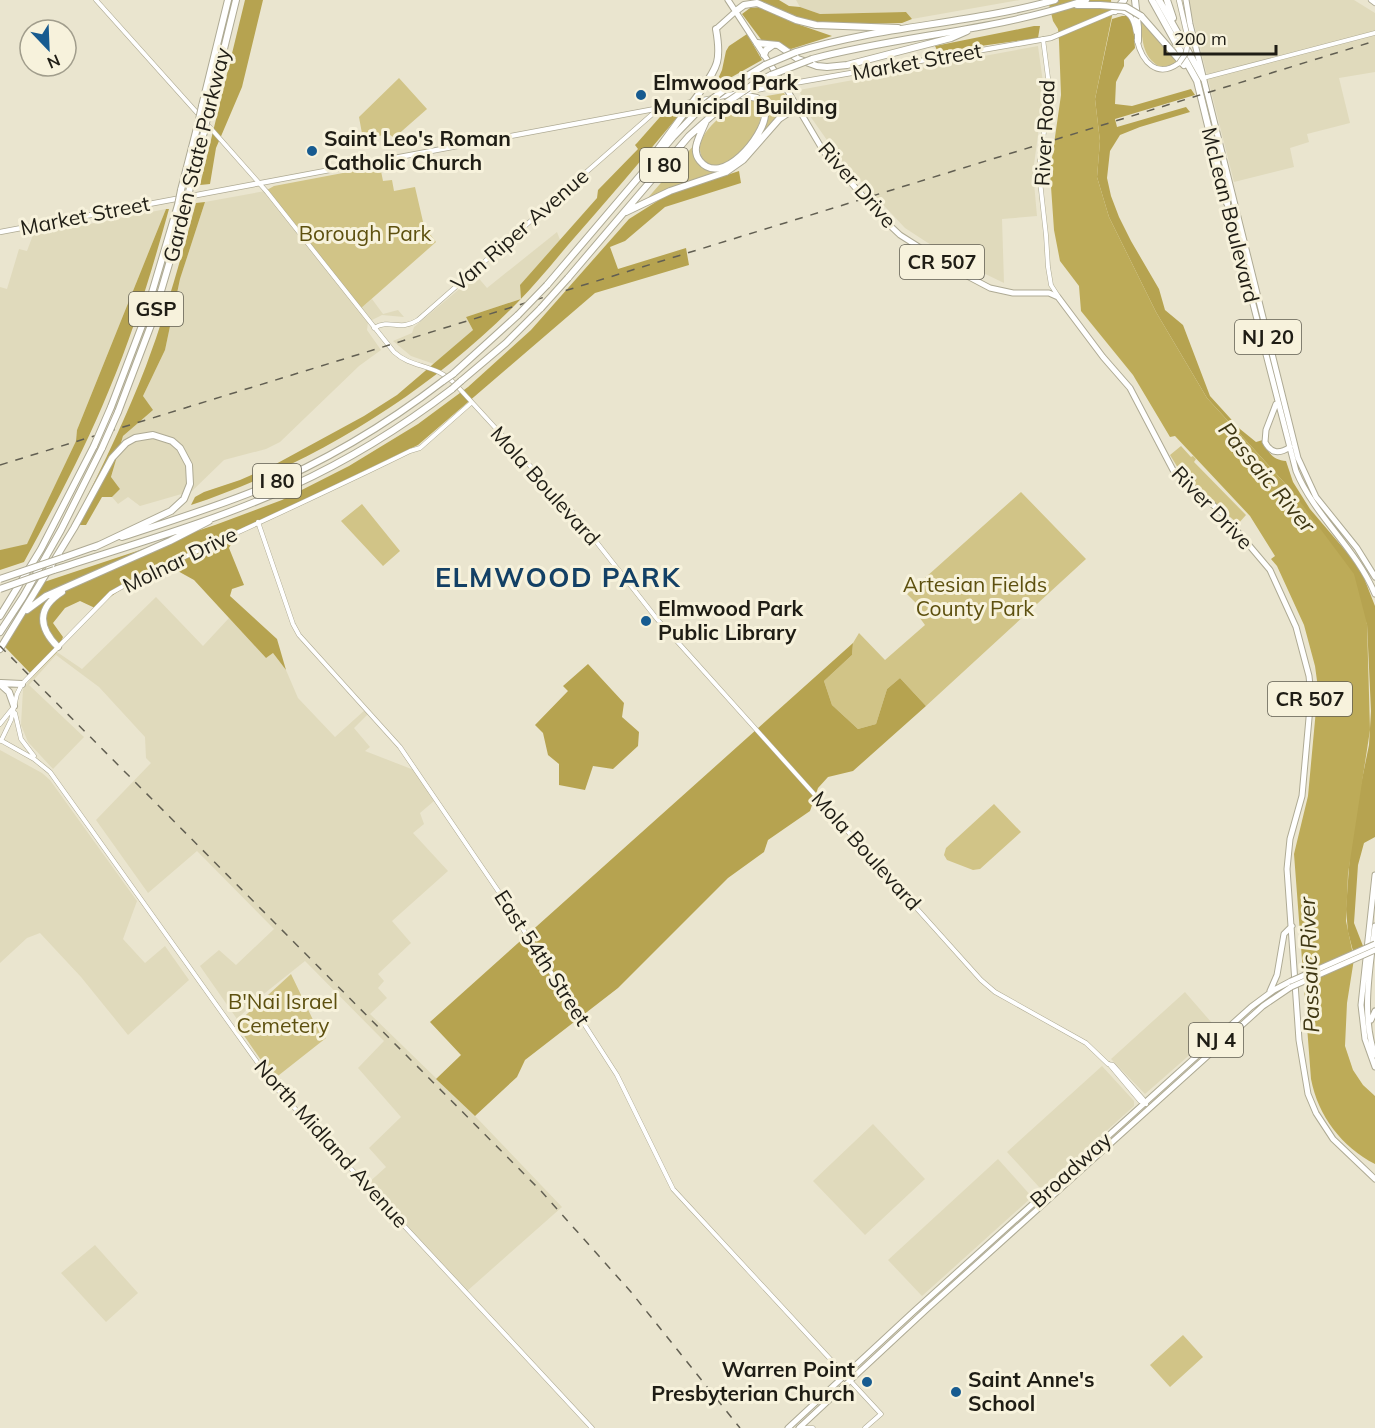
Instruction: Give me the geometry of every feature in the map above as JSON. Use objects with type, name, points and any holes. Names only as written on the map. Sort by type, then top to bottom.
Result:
[{"type":"highway","name":"Garden State Parkway","points":[[0,616],[52,529],[94,446],[143,323],[182,190],[228,0]]},
{"type":"highway","name":"Garden State Parkway","points":[[0,632],[61,530],[102,448],[157,308],[187,203],[236,0]]},
{"type":"highway","name":"I 80","points":[[0,579],[222,503],[296,472],[372,431],[453,374],[518,315],[547,285],[673,137],[702,107],[724,90],[765,65],[796,52],[838,41],[1033,6],[1055,0]]},
{"type":"highway","name":"I 80","points":[[0,589],[222,514],[283,490],[342,461],[392,432],[452,389],[506,343],[541,308],[680,147],[707,119],[754,84],[812,59],[929,39],[1036,15],[1086,0]]},
{"type":"highway","points":[[1115,11],[1124,0]]},
{"type":"highway","points":[[1135,0],[1138,41]]},
{"type":"highway","name":"McLean Boulevard","points":[[1152,0],[1193,73],[1227,203]]},
{"type":"highway","name":"McLean Boulevard","points":[[1159,0],[1191,53],[1203,78]]},
{"type":"highway","points":[[1167,0],[1171,15],[1191,53]]},
{"type":"highway","points":[[736,11],[744,5],[757,3],[796,20],[816,25],[908,29]]},
{"type":"highway","points":[[1071,5],[1126,7],[1141,16],[1180,59],[1199,90]]},
{"type":"highway","points":[[638,179],[698,95],[718,62],[716,29]]},
{"type":"highway","points":[[757,43],[778,45],[798,59],[827,67],[846,65],[929,39]]},
{"type":"highway","points":[[764,55],[769,47],[778,45]]},
{"type":"highway","points":[[707,119],[697,142],[697,155],[700,161],[708,167],[718,169],[740,156],[750,144],[765,117],[764,106],[757,98],[735,94]]},
{"type":"highway","points":[[622,214],[670,191],[726,172],[743,160],[779,118],[797,107]]},
{"type":"highway","points":[[4,643],[74,528],[112,458],[126,443],[144,435],[163,437],[180,448],[189,465],[190,484],[184,499],[178,506],[95,547]]},
{"type":"highway","points":[[58,647],[47,634],[43,621],[45,608],[49,602],[71,587],[185,534],[222,514]]},
{"type":"highway","points":[[0,649],[25,613],[39,601],[138,556]]},
{"type":"highway","points":[[0,684],[22,684]]},
{"type":"highway","points":[[0,684],[9,692],[14,706]]},
{"type":"main road","name":"River Drive","points":[[728,0],[784,85],[826,155],[883,219],[904,238],[952,268],[990,288],[1013,294],[1049,293],[1058,297],[1103,357],[1130,388],[1173,470],[1221,512],[1270,570],[1296,627],[1309,676],[1311,696],[1302,796],[1288,853],[1300,1052],[1310,1101],[1320,1120],[1338,1145],[1375,1179]]},
{"type":"main road","points":[[1115,11],[1122,10],[1130,15],[1144,59],[1154,67],[1166,69],[1179,63],[1186,53],[1188,39],[1179,0]]},
{"type":"main road","points":[[1186,0],[1203,78]]},
{"type":"main road","points":[[1371,0],[1375,3]]},
{"type":"main road","points":[[716,29],[736,11]]},
{"type":"main road","name":"Market Street","points":[[0,232],[735,94],[1055,37],[1115,11]]},
{"type":"main road","name":"McLean Boulevard","points":[[1203,78],[1294,441],[1304,472],[1316,497],[1372,566],[1375,577]]},
{"type":"main road","name":"McLean Boulevard","points":[[1227,203],[1296,471],[1308,496],[1358,561],[1375,594]]},
{"type":"main road","points":[[1276,399],[1266,430],[1265,442],[1277,452],[1289,448],[1294,441]]},
{"type":"main road","points":[[1375,875],[1361,1005],[1365,1039],[1375,1067]]},
{"type":"main road","points":[[1267,995],[1277,975],[1284,934],[1292,926]]},
{"type":"main road","points":[[1375,926],[1369,984],[1370,1031],[1375,1055]]},
{"type":"main road","name":"Broadway","points":[[789,1428],[1267,995],[1375,944]]},
{"type":"main road","name":"Broadway","points":[[799,1428],[942,1295],[1270,1000],[1291,984],[1375,950]]},
{"type":"main road","points":[[1277,975],[1278,980],[1282,983],[1291,984]]},
{"type":"main road","points":[[1369,984],[1375,995]]},
{"type":"main road","points":[[1370,1031],[1375,1011]]},
{"type":"street","name":"Mola Boulevard","points":[[96,0],[259,183],[394,352],[403,359],[446,375],[576,516],[657,619],[981,980],[995,992],[1086,1043],[1108,1064],[1113,1065],[1145,1104]]},
{"type":"street","points":[[1203,78],[1375,33]]},
{"type":"street","name":"River Road","points":[[1043,39],[1050,93],[1040,158],[1040,180],[1049,277],[1058,297]]},
{"type":"street","name":"Van Riper Avenue","points":[[374,328],[384,323],[408,326],[418,320],[657,109]]},
{"type":"street","points":[[638,112],[641,124]]},
{"type":"street","name":"Molnar Drive","points":[[1,741],[11,720],[22,684],[103,600],[119,588],[420,448],[471,403]]},
{"type":"street","name":"East 54th Street","points":[[258,522],[296,630],[400,747],[496,888],[618,1075],[674,1189],[881,1414],[865,1428]]},
{"type":"street","points":[[0,724],[14,706]]},
{"type":"street","points":[[14,706],[16,726],[21,739],[43,765]]},
{"type":"street","name":"North Midland Avenue","points":[[1,741],[43,765],[61,785],[272,1082],[592,1428]]},
{"type":"street","points":[[1145,1104],[1152,1107]]},
{"type":"street","points":[[804,1428],[813,1428]]},
{"type":"shaded area","points":[[245,0],[263,0],[242,87],[216,148],[210,184],[200,185]]},
{"type":"shaded area","points":[[755,0],[779,0],[789,6],[820,14],[906,12],[912,19],[902,23],[826,25],[811,23]]},
{"type":"shaded area","points":[[796,0],[1020,0],[912,19],[906,12],[820,14],[800,7]]},
{"type":"shaded area","points":[[1188,0],[1354,0],[1375,13],[1375,72],[1339,78],[1350,123],[1307,134],[1309,142],[1290,148],[1294,167],[1234,182]]},
{"type":"shaded area","points":[[762,7],[800,25],[832,36],[791,49],[763,42],[742,14],[750,8]]},
{"type":"shaded area","points":[[1128,16],[1133,25],[1135,48],[1124,60],[1124,66],[1116,82],[1115,104],[1132,106],[1191,89],[1195,95],[1115,119],[1117,127],[1186,107],[1190,112],[1120,135],[1110,151],[1107,178],[1119,217],[1159,289],[1165,310],[1183,325],[1210,396],[1240,429],[1256,442],[1263,440],[1271,455],[1286,461],[1293,482],[1310,509],[1356,563],[1375,606],[1375,837],[1364,843],[1358,865],[1354,923],[1363,946],[1353,951],[1348,932],[1346,909],[1350,853],[1369,745],[1371,711],[1367,624],[1292,491],[1207,398],[1156,312],[1109,217],[1097,177],[1100,141],[1095,99],[1112,19]]},
{"type":"shaded area","points":[[1040,26],[1038,38],[938,52],[935,46]]},
{"type":"shaded area","points":[[747,34],[762,60],[713,90],[729,46]]},
{"type":"shaded area","points":[[1038,46],[1044,90],[1033,172],[1037,216],[1002,219],[1004,283],[948,256],[905,228],[841,160],[810,116],[799,90]]},
{"type":"shaded area","points":[[680,114],[537,282],[521,299],[520,285],[597,198],[598,190],[638,149],[635,145],[660,117]]},
{"type":"shaded area","points":[[739,171],[741,183],[665,207],[625,241],[610,247],[618,269],[686,248],[689,265],[595,293],[418,445],[239,531],[229,548],[244,585],[232,589],[230,596],[277,639],[286,670],[273,653],[266,658],[194,580],[167,565],[131,582],[95,608],[80,601],[65,608],[53,623],[63,637],[57,652],[33,676],[5,647],[41,583],[215,525],[282,500],[349,466],[418,424],[468,387],[531,330],[629,219],[667,195]]},
{"type":"shaded area","points":[[265,191],[360,309],[372,299],[383,314],[398,310],[404,317],[382,315],[368,322],[367,330],[381,350],[359,366],[280,442],[266,449],[224,460],[192,491],[140,506],[128,497],[118,504],[112,497],[120,489],[111,478],[123,436],[152,410],[143,396],[165,350],[180,279],[205,202]]},
{"type":"shaded area","points":[[205,202],[180,279],[165,350],[143,396],[153,410],[123,436],[111,477],[120,489],[112,497],[102,497],[86,525],[73,525],[121,427],[146,366],[167,306],[196,203]]},
{"type":"shaded area","points":[[166,209],[77,430],[76,441],[27,545],[0,550],[0,287],[7,289],[19,249],[27,251],[33,235]]},
{"type":"shaded area","points":[[166,209],[169,209],[134,323],[90,434],[24,562],[0,570],[0,550],[27,544],[76,441],[77,430]]},
{"type":"shaded area","points":[[557,232],[560,240],[520,285],[521,299],[466,317],[473,330],[434,364],[411,356],[393,341],[412,333],[414,327],[476,275],[487,288]]},
{"type":"shaded area","points":[[521,299],[445,368],[366,423],[281,469],[191,505],[195,497],[204,492],[274,465],[364,416],[397,395],[473,330],[466,317]]},
{"type":"shaded area","points":[[156,597],[203,646],[229,618],[266,658],[273,653],[286,670],[298,698],[335,737],[366,709],[369,713],[354,728],[370,747],[365,751],[414,770],[434,801],[420,813],[424,824],[413,833],[448,871],[392,921],[411,943],[378,974],[384,981],[378,988],[387,998],[370,1014],[475,1116],[562,1207],[466,1292],[366,1185],[386,1167],[369,1148],[401,1117],[358,1068],[384,1041],[305,961],[260,997],[237,1019],[200,966],[219,950],[236,965],[274,929],[197,851],[148,893],[96,820],[151,763],[146,758],[145,737],[99,687],[56,655],[29,685],[84,737],[53,769],[28,742],[21,725],[23,689],[33,676],[57,652],[82,669]]},
{"type":"shaded area","points":[[853,643],[852,655],[824,681],[832,705],[858,729],[876,724],[887,689],[900,678],[926,706],[853,771],[828,777],[818,788],[810,811],[768,840],[764,852],[728,878],[618,988],[525,1060],[517,1077],[475,1116],[436,1079],[461,1055],[430,1022]]},
{"type":"shaded area","points":[[588,664],[624,703],[622,717],[639,732],[638,746],[613,769],[593,766],[585,790],[559,785],[559,764],[548,755],[543,733],[535,725],[568,691],[563,686]]},
{"type":"shaded area","points":[[0,750],[42,773],[50,780],[137,901],[123,939],[145,963],[165,946],[189,980],[128,1035],[81,977],[40,933],[27,938],[0,963]]},
{"type":"shaded area","points":[[1185,992],[1218,1030],[1145,1094],[1111,1059]]},
{"type":"shaded area","points":[[1102,1066],[1134,1101],[1134,1106],[1043,1188],[1039,1187],[1007,1152]]},
{"type":"shaded area","points":[[873,1124],[925,1179],[865,1235],[813,1181]]},
{"type":"shaded area","points":[[998,1159],[1032,1197],[922,1296],[888,1260]]},
{"type":"shaded area","points":[[95,1245],[138,1293],[106,1322],[61,1273]]},
{"type":"green space","points":[[1140,19],[1179,61],[1173,65],[1160,67],[1149,58],[1144,46]]},
{"type":"green space","points":[[399,78],[427,109],[394,138],[389,134],[363,139],[359,117]]},
{"type":"green space","points":[[784,93],[791,107],[763,133],[768,110],[761,97]]},
{"type":"green space","points":[[749,98],[757,104],[761,112],[756,132],[749,142],[727,164],[714,166],[704,161],[700,150],[703,137],[723,114]]},
{"type":"green space","points":[[694,145],[702,166],[710,171],[723,172],[646,200]]},
{"type":"green space","name":"Borough Park","points":[[380,166],[383,181],[392,180],[394,191],[415,187],[424,226],[436,242],[359,310],[265,191],[274,186]]},
{"type":"green space","points":[[1181,446],[1196,459],[1194,462],[1246,515],[1238,524],[1181,473],[1170,455]]},
{"type":"green space","name":"Artesian Fields County Park","points":[[1021,492],[1086,559],[926,706],[900,678],[887,689],[876,724],[858,729],[832,705],[824,681],[852,655],[853,643],[859,633],[885,660],[925,625],[917,614],[922,609],[907,594]]},
{"type":"green space","points":[[362,504],[400,551],[383,566],[341,521]]},
{"type":"green space","points":[[994,804],[1021,832],[980,869],[973,870],[947,860],[944,855],[946,848]]},
{"type":"green space","name":"B'Nai Israel Cemetery","points":[[291,974],[314,1022],[326,1038],[274,1079],[236,1024]]},
{"type":"green space","points":[[1183,1335],[1203,1357],[1170,1387],[1150,1365]]},
{"type":"water","name":"Passaic River","points":[[1048,0],[1111,0],[1112,16],[1095,99],[1100,141],[1097,177],[1109,217],[1156,312],[1207,398],[1292,491],[1354,574],[1367,624],[1370,730],[1348,874],[1346,921],[1354,959],[1347,1003],[1345,1046],[1353,1070],[1363,1085],[1375,1096],[1375,1164],[1352,1149],[1333,1129],[1319,1106],[1311,1079],[1294,854],[1308,796],[1318,688],[1315,666],[1304,625],[1277,566],[1271,559],[1275,556],[1250,516],[1175,436],[1170,437],[1133,375],[1081,311],[1079,286],[1060,261],[1054,230],[1050,172],[1061,95],[1059,41],[1058,29],[1053,21]]},
{"type":"railway","points":[[0,465],[1375,41]]},
{"type":"railway","points":[[0,646],[541,1191],[631,1292],[740,1428]]},
{"type":"place","name":"Elmwood Park Municipal Building","points":[[641,95]]},
{"type":"place","name":"Saint Leo's Roman Catholic Church","points":[[312,151]]},
{"type":"place","name":"Elmwood Park Public Library","points":[[646,621]]},
{"type":"place","name":"Warren Point Presbyterian Church","points":[[867,1382]]},
{"type":"place","name":"Saint Anne's School","points":[[956,1392]]},
{"type":"district","name":"ELMWOOD PARK","points":[[558,578]]}]
